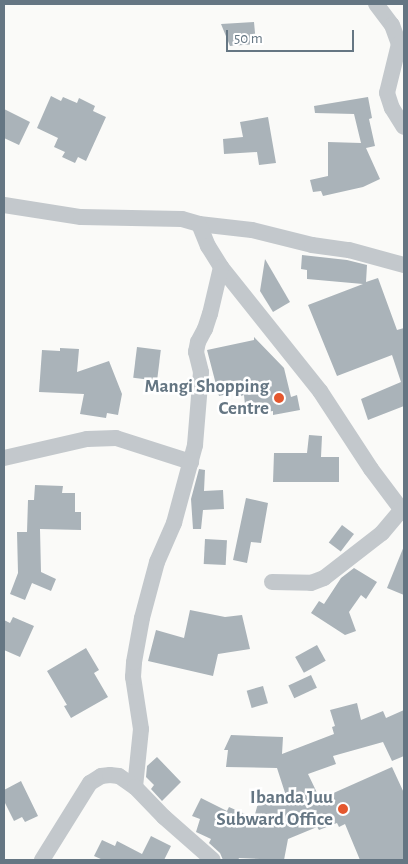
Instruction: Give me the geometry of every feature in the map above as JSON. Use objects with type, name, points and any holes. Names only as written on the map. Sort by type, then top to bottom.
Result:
[{"type":"street","points":[[376,4],[392,25],[399,44],[387,93],[392,108],[404,127]]},
{"type":"street","points":[[4,205],[81,217],[169,218],[285,236],[312,245],[371,255],[404,265]]},
{"type":"street","points":[[199,224],[208,246],[221,267],[320,391],[371,470],[403,512],[382,533],[324,578],[311,583],[272,582]]},
{"type":"street","points":[[135,787],[140,729],[133,677],[134,662],[142,618],[158,562],[174,523],[195,445],[200,399],[200,372],[196,352],[198,342],[210,314],[221,267]]},
{"type":"street","points":[[4,458],[87,439],[116,438],[190,462]]},
{"type":"street","points":[[42,860],[90,783],[101,776],[110,775],[120,776],[135,787],[213,860]]},
{"type":"building","points":[[254,22],[256,44],[230,46],[221,24]]},
{"type":"building","points":[[51,96],[61,101],[63,97],[77,103],[79,98],[95,106],[93,111],[106,117],[86,161],[78,157],[75,163],[62,157],[65,152],[54,147],[58,138],[37,128]]},
{"type":"building","points":[[368,97],[372,118],[369,119],[375,146],[366,148],[380,179],[363,187],[323,196],[321,191],[313,192],[310,180],[328,176],[328,142],[361,143],[354,114],[315,113],[314,106]]},
{"type":"building","points":[[4,109],[30,122],[19,145],[4,138]]},
{"type":"building","points":[[268,117],[276,163],[259,165],[257,152],[224,154],[223,139],[243,137],[240,122]]},
{"type":"building","points":[[302,255],[347,260],[367,265],[366,282],[378,278],[397,330],[404,328],[404,406],[368,420],[361,399],[401,382],[392,355],[337,376],[308,305],[363,284],[307,279],[307,270],[301,269]]},
{"type":"building","points":[[265,259],[290,302],[273,312],[260,291]]},
{"type":"building","points":[[254,337],[284,368],[291,397],[297,395],[300,410],[273,415],[273,411],[246,415],[244,395],[237,397],[236,392],[219,396],[207,350],[254,340]]},
{"type":"building","points":[[137,347],[161,350],[157,381],[133,378]]},
{"type":"building","points":[[60,348],[79,349],[77,372],[109,361],[122,394],[118,415],[107,413],[106,418],[80,414],[84,394],[39,392],[42,350],[60,351]]},
{"type":"building","points":[[309,435],[322,436],[321,457],[339,457],[339,482],[273,482],[274,453],[307,453]]},
{"type":"building","points":[[199,469],[205,470],[204,491],[223,490],[224,509],[203,510],[201,529],[193,529],[191,499]]},
{"type":"building","points":[[35,485],[63,486],[62,493],[75,493],[75,512],[81,512],[81,530],[40,529],[41,572],[56,579],[51,591],[32,583],[25,600],[10,594],[18,573],[17,532],[27,532],[28,500],[34,500]]},
{"type":"building","points":[[246,498],[268,503],[261,543],[251,542],[247,563],[233,560]]},
{"type":"building","points":[[342,525],[354,534],[341,552],[329,543]]},
{"type":"building","points":[[205,539],[227,540],[226,565],[204,564]]},
{"type":"building","points":[[404,546],[404,595],[387,588]]},
{"type":"building","points":[[354,568],[377,582],[366,599],[361,595],[349,612],[356,631],[345,635],[311,613],[319,601],[324,604],[341,578]]},
{"type":"building","points":[[190,610],[225,617],[242,615],[250,649],[218,654],[213,676],[148,661],[156,630],[184,638]]},
{"type":"building","points":[[13,617],[34,626],[20,657],[4,650],[4,620],[10,623]]},
{"type":"building","points":[[317,645],[326,661],[304,673],[295,657]]},
{"type":"building","points":[[86,648],[99,670],[94,673],[108,697],[71,718],[64,706],[67,705],[47,671]]},
{"type":"building","points":[[311,675],[317,688],[294,698],[288,686]]},
{"type":"building","points":[[263,686],[268,703],[252,708],[247,691]]},
{"type":"building","points":[[357,703],[361,720],[383,711],[386,718],[404,710],[404,756],[392,761],[383,742],[333,756],[336,764],[308,774],[320,799],[392,767],[404,793],[404,860],[360,860],[345,824],[339,827],[337,823],[319,830],[317,827],[288,839],[284,860],[239,858],[238,860],[223,860],[220,853],[209,843],[211,839],[196,832],[200,819],[192,816],[201,798],[227,811],[229,807],[254,818],[261,792],[287,799],[277,768],[226,767],[228,750],[224,750],[231,735],[283,737],[282,754],[334,734],[332,727],[335,726],[330,710]]},
{"type":"building","points":[[157,757],[181,782],[162,801],[151,789],[154,785],[146,777],[147,766]]},
{"type":"building","points":[[21,781],[38,816],[25,822],[22,817],[14,821],[4,801],[4,790]]},
{"type":"building","points":[[151,836],[171,846],[164,860],[103,860],[94,856],[102,840],[115,846],[117,841],[142,854]]},
{"type":"place","name":"Mangi Shopping Centre","points":[[279,398]]},
{"type":"place","name":"Ibanda Juu Subward Office","points":[[343,809]]}]
